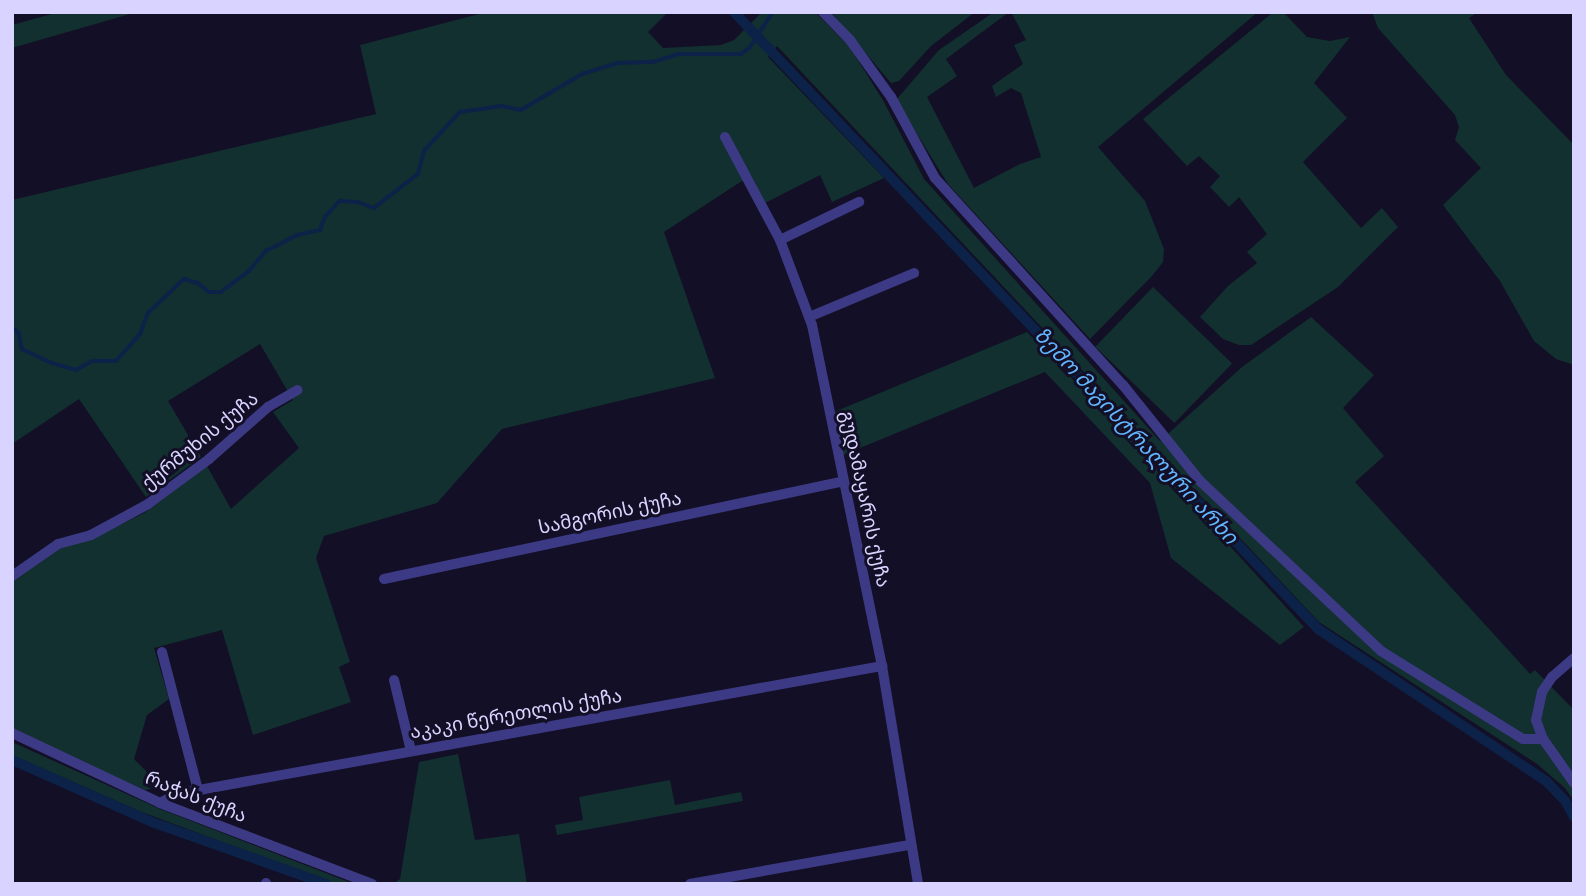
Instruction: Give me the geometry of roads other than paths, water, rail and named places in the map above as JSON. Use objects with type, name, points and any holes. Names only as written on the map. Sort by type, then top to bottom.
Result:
[{"type":"street","points":[[823,12],[850,40],[891,97],[935,178],[1123,385],[1199,480],[1381,651],[1523,739],[1543,739]]},
{"type":"street","name":"გუდამაყარის ქუჩა","points":[[725,137],[780,240],[809,317],[882,666],[918,884]]},
{"type":"street","points":[[780,240],[859,202]]},
{"type":"street","points":[[809,317],[914,273]]},
{"type":"street","name":"ქურმუხის ქუჩა","points":[[12,576],[58,544],[91,535],[148,505],[200,466],[268,407],[298,390]]},
{"type":"street","name":"სამგორის ქუჩა","points":[[384,579],[842,481]]},
{"type":"street","points":[[162,652],[198,790]]},
{"type":"street","points":[[1574,658],[1552,677],[1542,692],[1536,720],[1543,739],[1574,783]]},
{"type":"street","name":"აკაკი წერეთლის ქუჩა","points":[[160,803],[177,794],[198,790],[882,666]]},
{"type":"street","points":[[394,680],[411,751]]},
{"type":"street","name":"რაჭას ქუჩა","points":[[12,733],[160,803],[372,884]]},
{"type":"street","points":[[690,884],[910,845]]},
{"type":"waterway","name":"ზემო მაგისტრალური არხი","points":[[734,12],[1318,629],[1546,781],[1566,802],[1574,817]]},
{"type":"waterway","points":[[12,327],[19,333],[22,349],[52,363],[76,370],[92,361],[116,361],[140,334],[148,313],[184,279],[198,283],[209,292],[221,292],[249,271],[266,251],[297,235],[320,230],[325,217],[340,201],[358,202],[374,208],[418,174],[424,151],[460,112],[502,106],[521,110],[582,74],[618,63],[653,62],[680,54],[741,54],[750,47],[773,12]]},
{"type":"waterway","points":[[12,760],[152,822],[326,884]]}]
